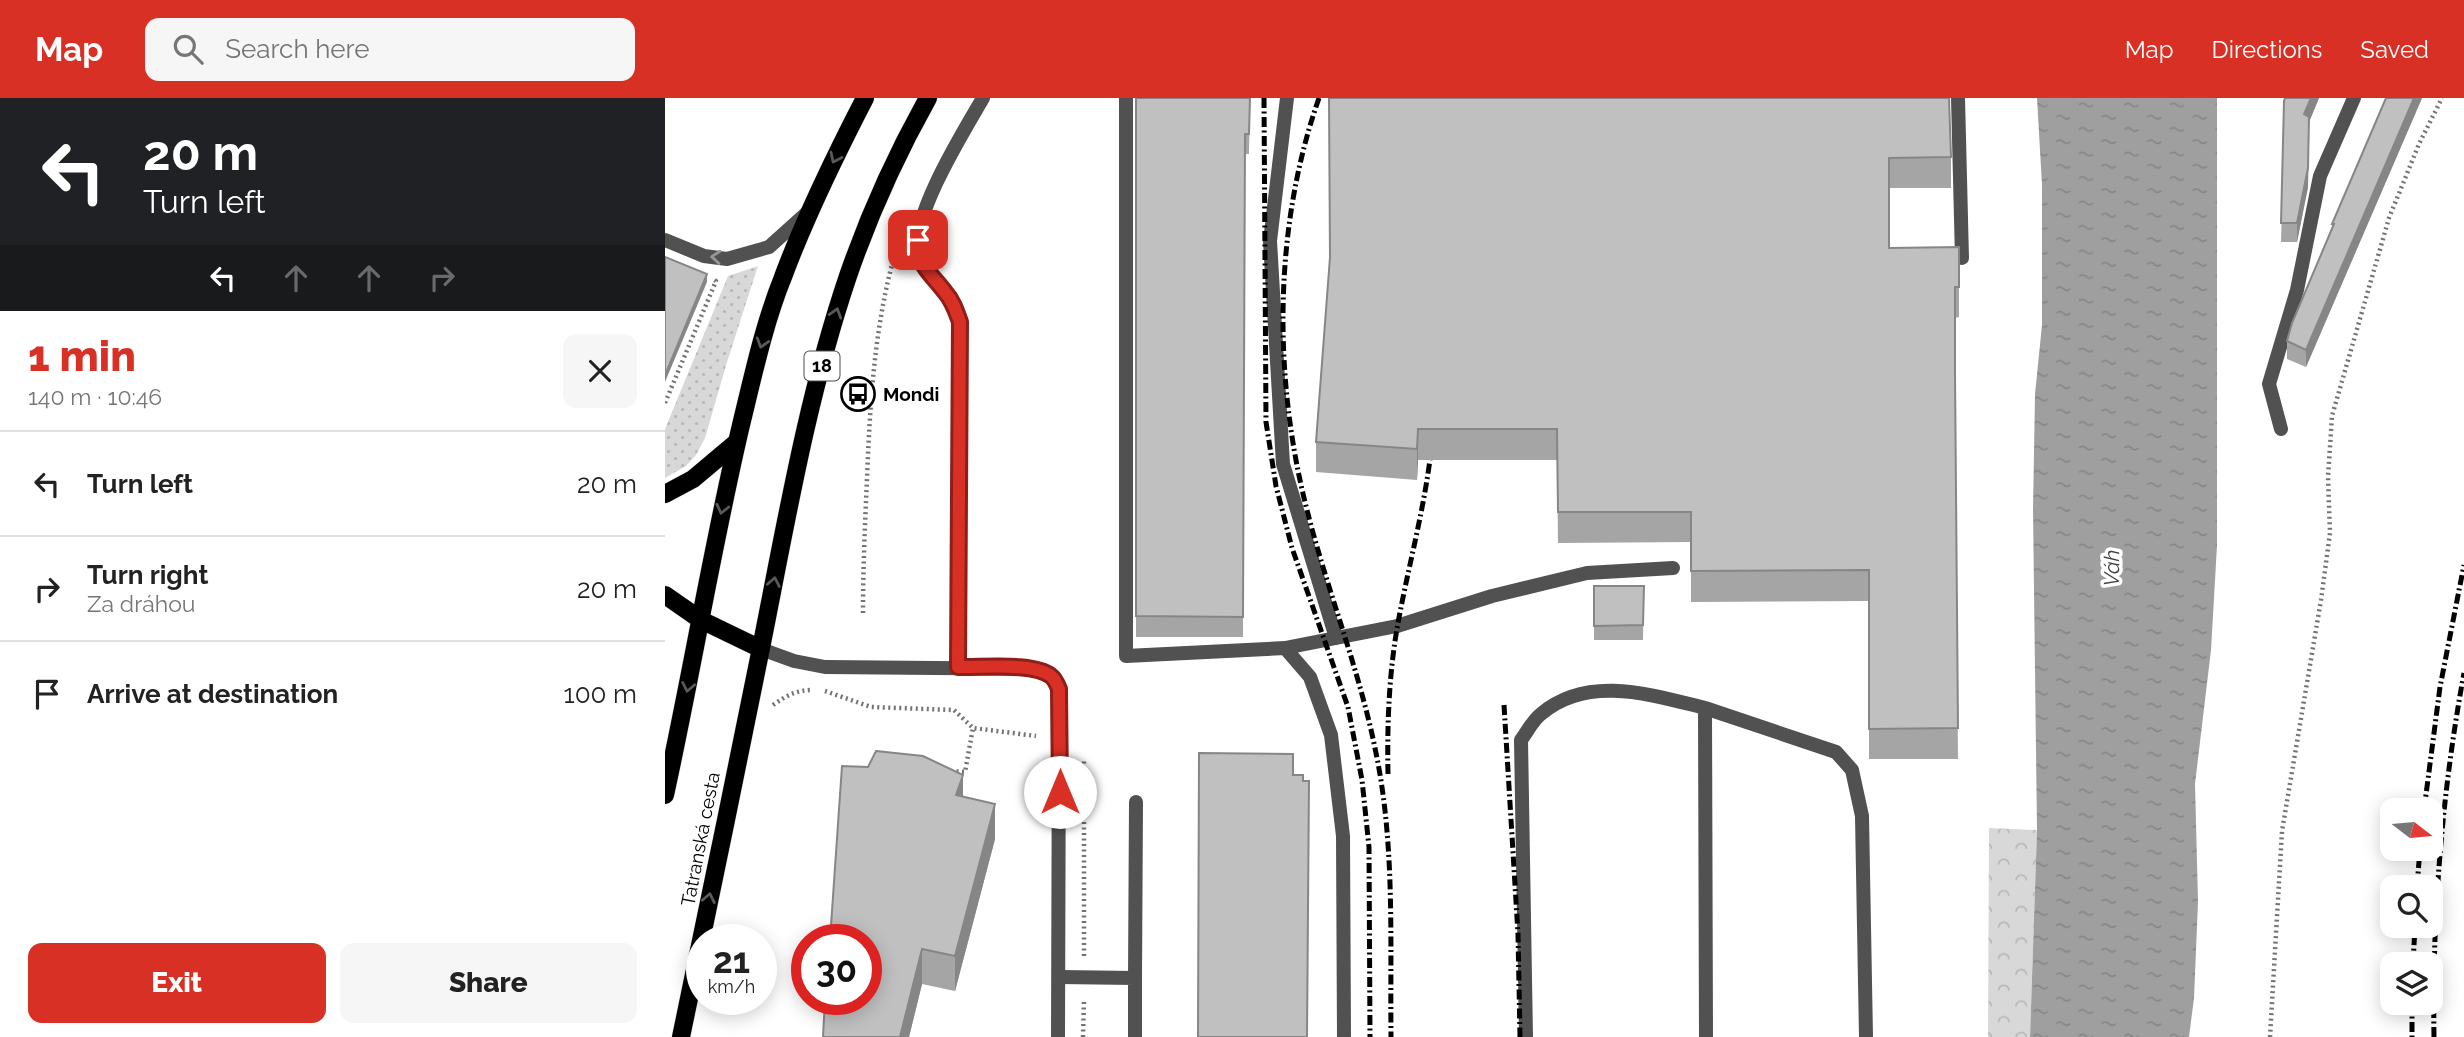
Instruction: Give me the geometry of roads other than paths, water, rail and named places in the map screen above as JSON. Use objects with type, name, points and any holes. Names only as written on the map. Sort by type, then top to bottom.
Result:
[{"type":"main road","points":[[665,795],[701,620],[713,545],[757,360],[782,278],[811,210],[865,98]]},
{"type":"main road","name":"18","points":[[761,649],[790,497],[833,324],[869,218],[928,98]]},
{"type":"main road","points":[[665,494],[693,479],[737,442]]},
{"type":"main road","points":[[665,595],[701,620],[761,649]]},
{"type":"main road","name":"Tatranská cesta","points":[[681,1037],[761,649]]},
{"type":"street","points":[[958,667],[960,322],[945,290],[928,274],[918,254],[918,225],[954,148],[983,98]]},
{"type":"street","points":[[1126,98],[1126,656],[1285,648],[1397,626],[1492,596],[1587,573],[1672,568]]},
{"type":"street","points":[[1287,98],[1270,241],[1283,464],[1336,638]]},
{"type":"street","points":[[1958,98],[1962,258]]},
{"type":"street","points":[[2281,429],[2269,384],[2297,290],[2320,176],[2354,98]]},
{"type":"street","points":[[665,240],[704,257],[727,259],[769,247],[811,210]]},
{"type":"street","points":[[1285,648],[1310,677],[1331,735],[1343,836],[1344,1037]]},
{"type":"street","points":[[761,649],[795,661],[825,667],[1035,669],[1049,674],[1059,689],[1058,1037]]},
{"type":"street","points":[[1526,1037],[1521,740],[1540,714],[1570,697],[1599,690],[1640,693],[1705,708],[1836,752],[1852,770],[1862,816],[1866,1037]]},
{"type":"street","points":[[1705,708],[1706,1037]]},
{"type":"street","points":[[1135,1037],[1136,802]]},
{"type":"street","points":[[1059,977],[1135,978]]},
{"type":"water","name":"Váh","points":[[2037,98],[2217,98],[2217,545],[2211,650],[2195,784],[2198,902],[2194,998],[2189,1037],[2030,1037],[2037,830],[2033,510],[2035,394],[2042,325],[2042,185]]},
{"type":"railway","points":[[1264,98],[1266,422],[1276,486],[1292,548],[1348,707],[1362,780],[1369,847],[1370,1037]]},
{"type":"railway","points":[[1319,98],[1293,199],[1286,252],[1283,305],[1288,411],[1308,514],[1354,666],[1383,792],[1389,862],[1391,1037]]},
{"type":"railway","points":[[1388,774],[1392,660],[1422,510],[1432,442]]},
{"type":"railway","points":[[2426,798],[2440,687],[2464,565]]},
{"type":"railway","points":[[2434,1037],[2440,854],[2464,673]]},
{"type":"railway","points":[[1504,705],[1518,934],[1520,1037]]},
{"type":"railway","points":[[2418,875],[2419,861]]},
{"type":"railway","points":[[2414,938],[2414,952]]},
{"type":"railway","points":[[2412,1015],[2412,1037]]},
{"type":"place","name":"Mondi","points":[[858,394]]}]
